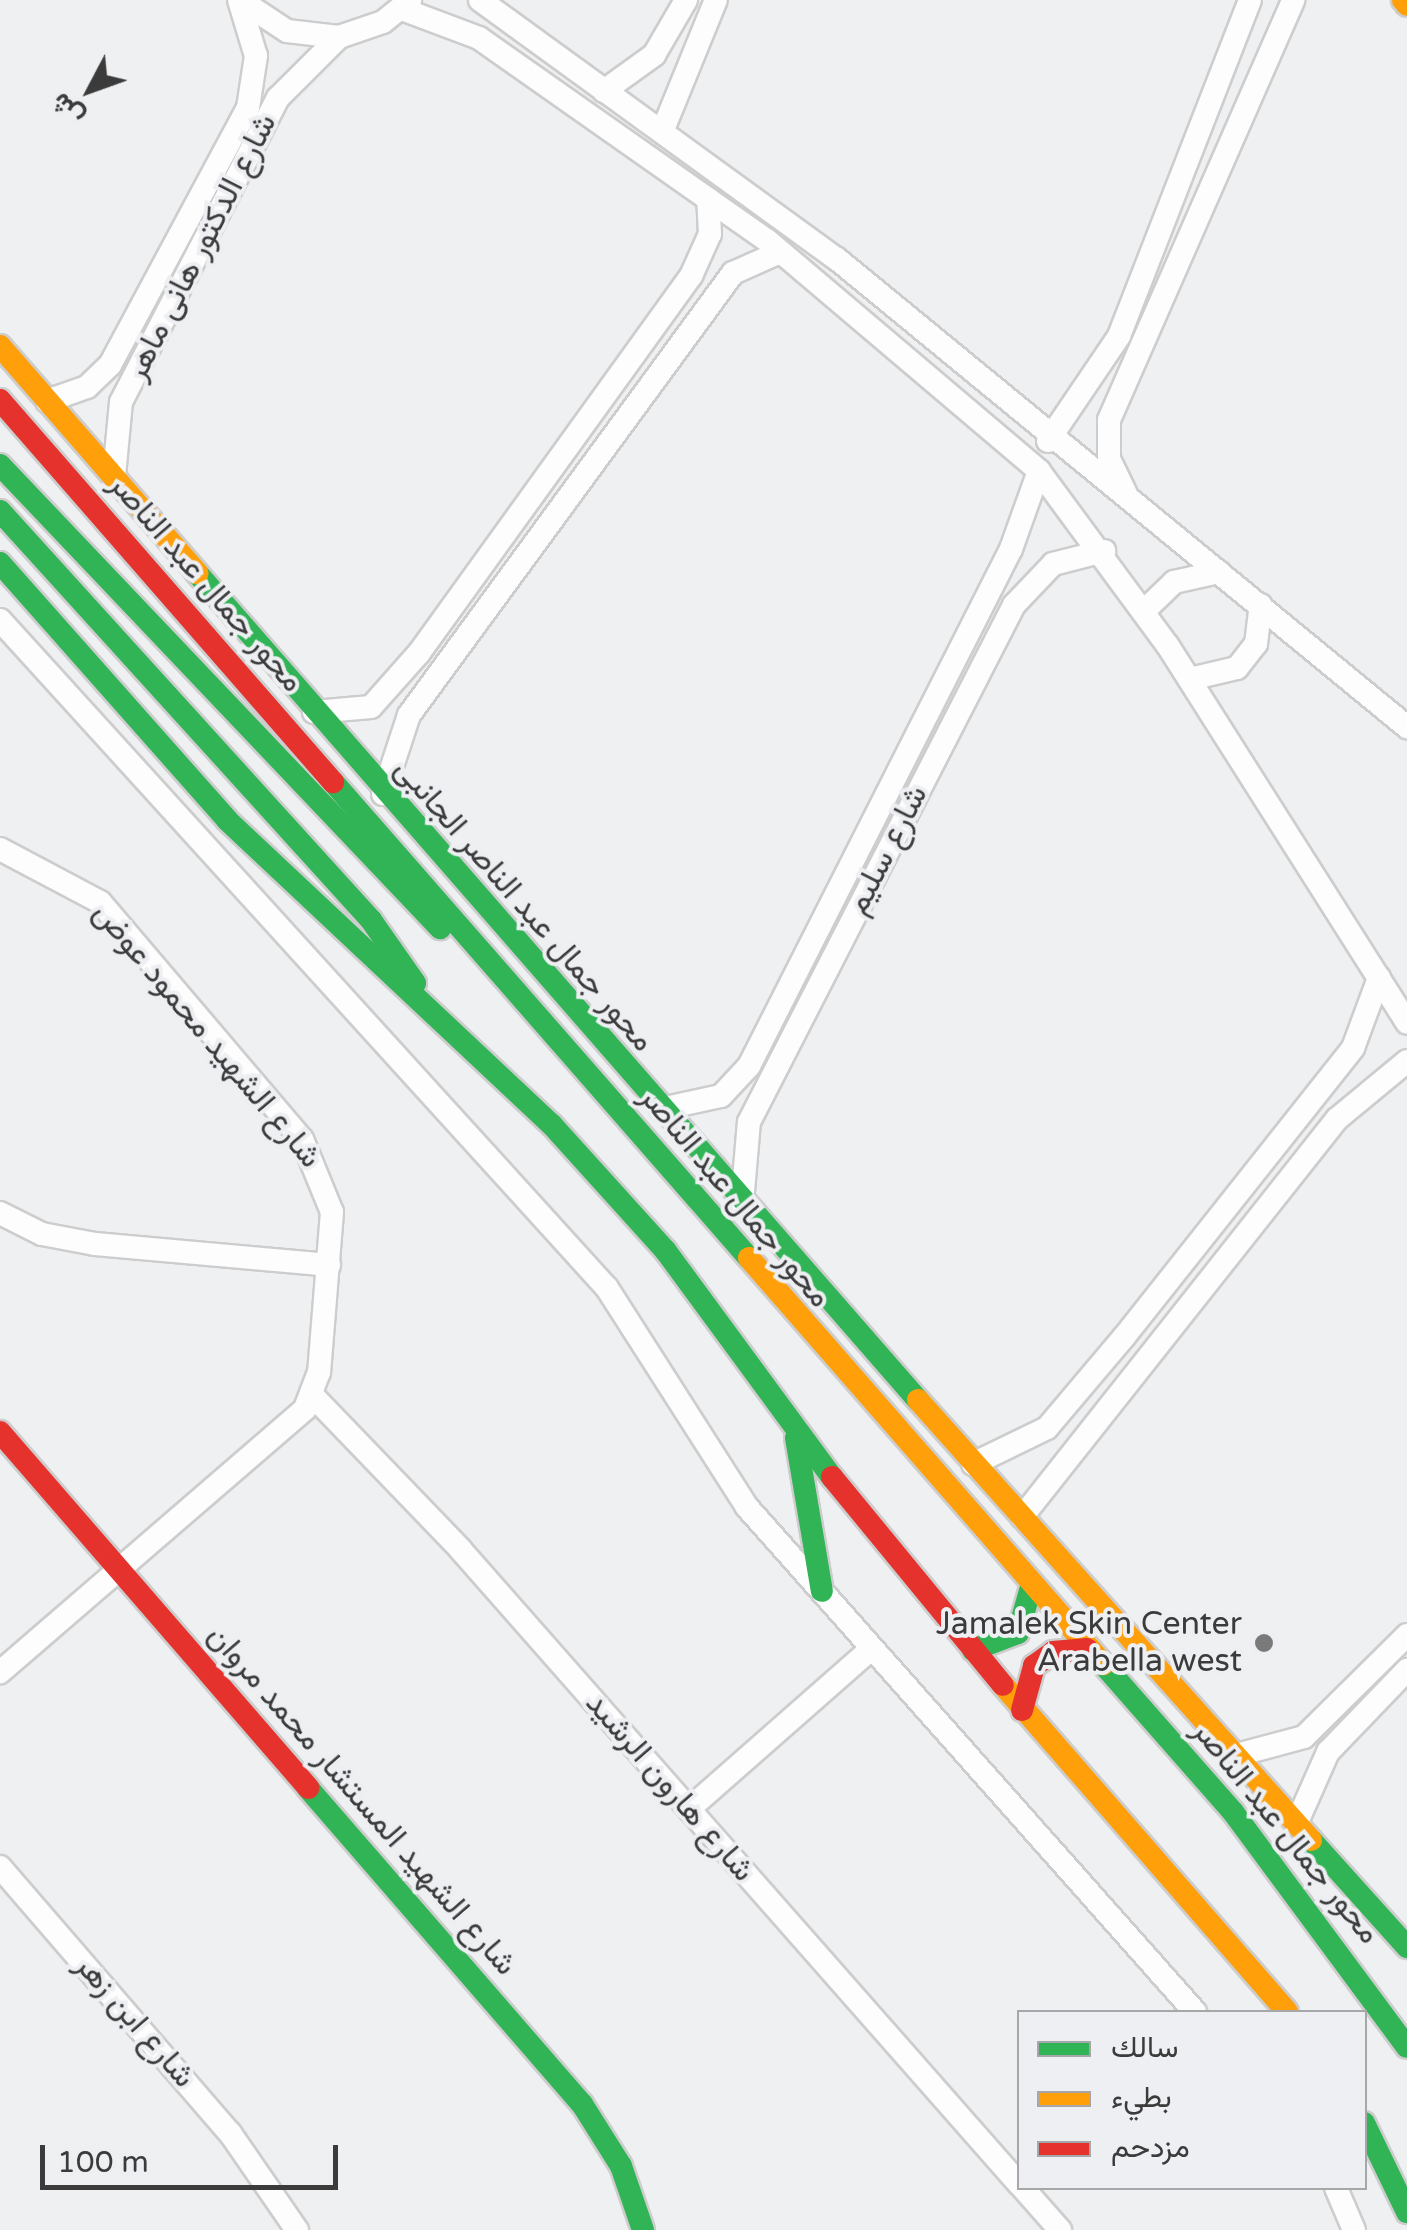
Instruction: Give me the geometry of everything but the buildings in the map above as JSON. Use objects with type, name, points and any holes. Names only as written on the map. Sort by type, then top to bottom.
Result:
[{"type":"main road","name":"محور جمال عبد الناصر الجانبى","points":[[0,346],[383,794],[742,1203],[1407,1948]]},
{"type":"main road","name":"محور جمال عبد الناصر","points":[[0,400],[186,608],[1302,1895],[1407,2047]]},
{"type":"main road","points":[[0,465],[392,886],[502,973]]},
{"type":"main road","points":[[0,511],[371,920],[430,1011]]},
{"type":"main road","points":[[0,562],[227,820],[552,1126],[665,1250],[794,1427],[973,1650],[1285,2010]]},
{"type":"main road","points":[[186,608],[206,588]]},
{"type":"main road","points":[[364,814],[383,794]]},
{"type":"main road","points":[[794,1427],[822,1591]]},
{"type":"main road","name":"شارع الشهيد المستشار محمد مروان","points":[[0,1432],[582,2104],[622,2166],[643,2230]]},
{"type":"main road","points":[[973,1650],[1018,1633],[1031,1587]]},
{"type":"main road","points":[[1022,1710],[1034,1666],[1064,1648],[1088,1649]]},
{"type":"main road","points":[[1367,2128],[1407,2212]]},
{"type":"street","points":[[239,0],[286,30],[339,37],[406,4],[479,38],[780,252],[1039,472],[1104,551],[1190,678],[1407,1022]]},
{"type":"street","name":"شارع الدكتور هانى ماهر","points":[[115,480],[121,402],[267,94],[239,0]]},
{"type":"street","points":[[604,91],[654,55],[686,0]]},
{"type":"street","points":[[662,132],[679,74],[716,0]]},
{"type":"street","points":[[1048,441],[1080,399],[1123,326],[1250,0]]},
{"type":"street","points":[[1128,500],[1109,459],[1110,420],[1264,53],[1293,0]]},
{"type":"street","points":[[479,38],[474,18],[483,3],[850,270],[1048,441],[1220,572],[1407,727]]},
{"type":"street","name":"شارع الدكتور هانى ماهر","points":[[47,401],[98,380],[267,94],[339,37]]},
{"type":"street","points":[[1234,40],[1264,53]]},
{"type":"street","points":[[654,55],[659,70],[679,74]]},
{"type":"street","points":[[314,712],[370,707],[384,694],[691,276],[710,234],[708,198]]},
{"type":"street","points":[[383,794],[409,715],[720,292],[743,266],[780,252]]},
{"type":"street","points":[[691,276],[711,271],[720,292]]},
{"type":"street","points":[[98,380],[121,402]]},
{"type":"street","points":[[1080,399],[1110,420]]},
{"type":"street","name":"شارع سليم","points":[[661,1109],[702,1105],[736,1083],[908,738],[1012,548],[1039,472]]},
{"type":"street","name":"شارع سليم","points":[[742,1203],[750,1122],[936,754],[1027,588],[1053,564],[1104,551]]},
{"type":"street","points":[[1144,611],[1174,582],[1220,572]]},
{"type":"street","points":[[1190,678],[1237,668],[1256,644],[1261,605]]},
{"type":"street","points":[[0,620],[607,1288],[720,1472],[868,1650],[1193,2010]]},
{"type":"street","points":[[384,694],[392,714],[409,715]]},
{"type":"street","points":[[908,738],[936,754]]},
{"type":"street","points":[[857,837],[886,852]]},
{"type":"street","name":"شارع الشهيد محمود عوض","points":[[0,849],[100,902],[302,1139],[325,1178],[329,1265],[313,1396]]},
{"type":"street","points":[[798,964],[821,977]]},
{"type":"street","points":[[972,1464],[1047,1428],[1124,1337],[1353,1048],[1379,978]]},
{"type":"street","points":[[1353,1048],[1375,1061],[1378,1078]]},
{"type":"street","points":[[1022,1517],[1145,1355],[1378,1078],[1407,1061]]},
{"type":"street","points":[[0,1213],[42,1234],[95,1244],[329,1265]]},
{"type":"street","points":[[1124,1337],[1145,1355]]},
{"type":"street","points":[[0,1672],[313,1396]]},
{"type":"street","name":"شارع هارون الرشيد","points":[[313,1396],[689,1809],[1017,2181]]},
{"type":"street","points":[[1238,1756],[1304,1737],[1407,1635]]},
{"type":"street","points":[[689,1809],[868,1650]]},
{"type":"street","points":[[1297,1822],[1328,1752],[1407,1670]]},
{"type":"street","name":"شارع ابن زهر","points":[[0,1867],[251,2158],[297,2230]]},
{"type":"street","name":"شارع هارون الرشيد","points":[[1025,2190],[1060,2230]]},
{"type":"street","points":[[1337,2190],[1354,2230]]},
{"type":"traffic: fast","points":[[0,465],[440,928]]},
{"type":"traffic: fast","points":[[0,511],[371,920],[415,983]]},
{"type":"traffic: fast","points":[[0,563],[227,820],[552,1125],[665,1250],[832,1477]]},
{"type":"traffic: fast","points":[[197,573],[918,1400]]},
{"type":"traffic: fast","points":[[333,782],[749,1258]]},
{"type":"traffic: fast","points":[[796,1438],[822,1591]]},
{"type":"traffic: fast","points":[[973,1650],[1018,1633],[1031,1587]]},
{"type":"traffic: fast","points":[[1103,1664],[1233,1812],[1407,2047]]},
{"type":"traffic: fast","points":[[308,1788],[582,2104],[621,2166],[643,2230]]},
{"type":"traffic: fast","points":[[1311,1840],[1407,1947]]},
{"type":"traffic: fast","points":[[1367,2129],[1407,2212]]},
{"type":"traffic: slow","points":[[1403,0],[1407,5]]},
{"type":"traffic: slow","points":[[0,346],[197,573]]},
{"type":"traffic: slow","points":[[749,1258],[1103,1664]]},
{"type":"traffic: slow","points":[[918,1400],[1311,1840]]},
{"type":"traffic: slow","points":[[1003,1685],[1285,2010]]},
{"type":"traffic: jam","points":[[0,400],[333,782]]},
{"type":"traffic: jam","points":[[0,1432],[308,1788]]},
{"type":"traffic: jam","points":[[832,1477],[1003,1685]]},
{"type":"traffic: jam","points":[[1022,1710],[1034,1666],[1053,1652],[1087,1649]]},
{"type":"place","name":"Jamalek Skin Center Arabella west","points":[[1264,1643]]}]
